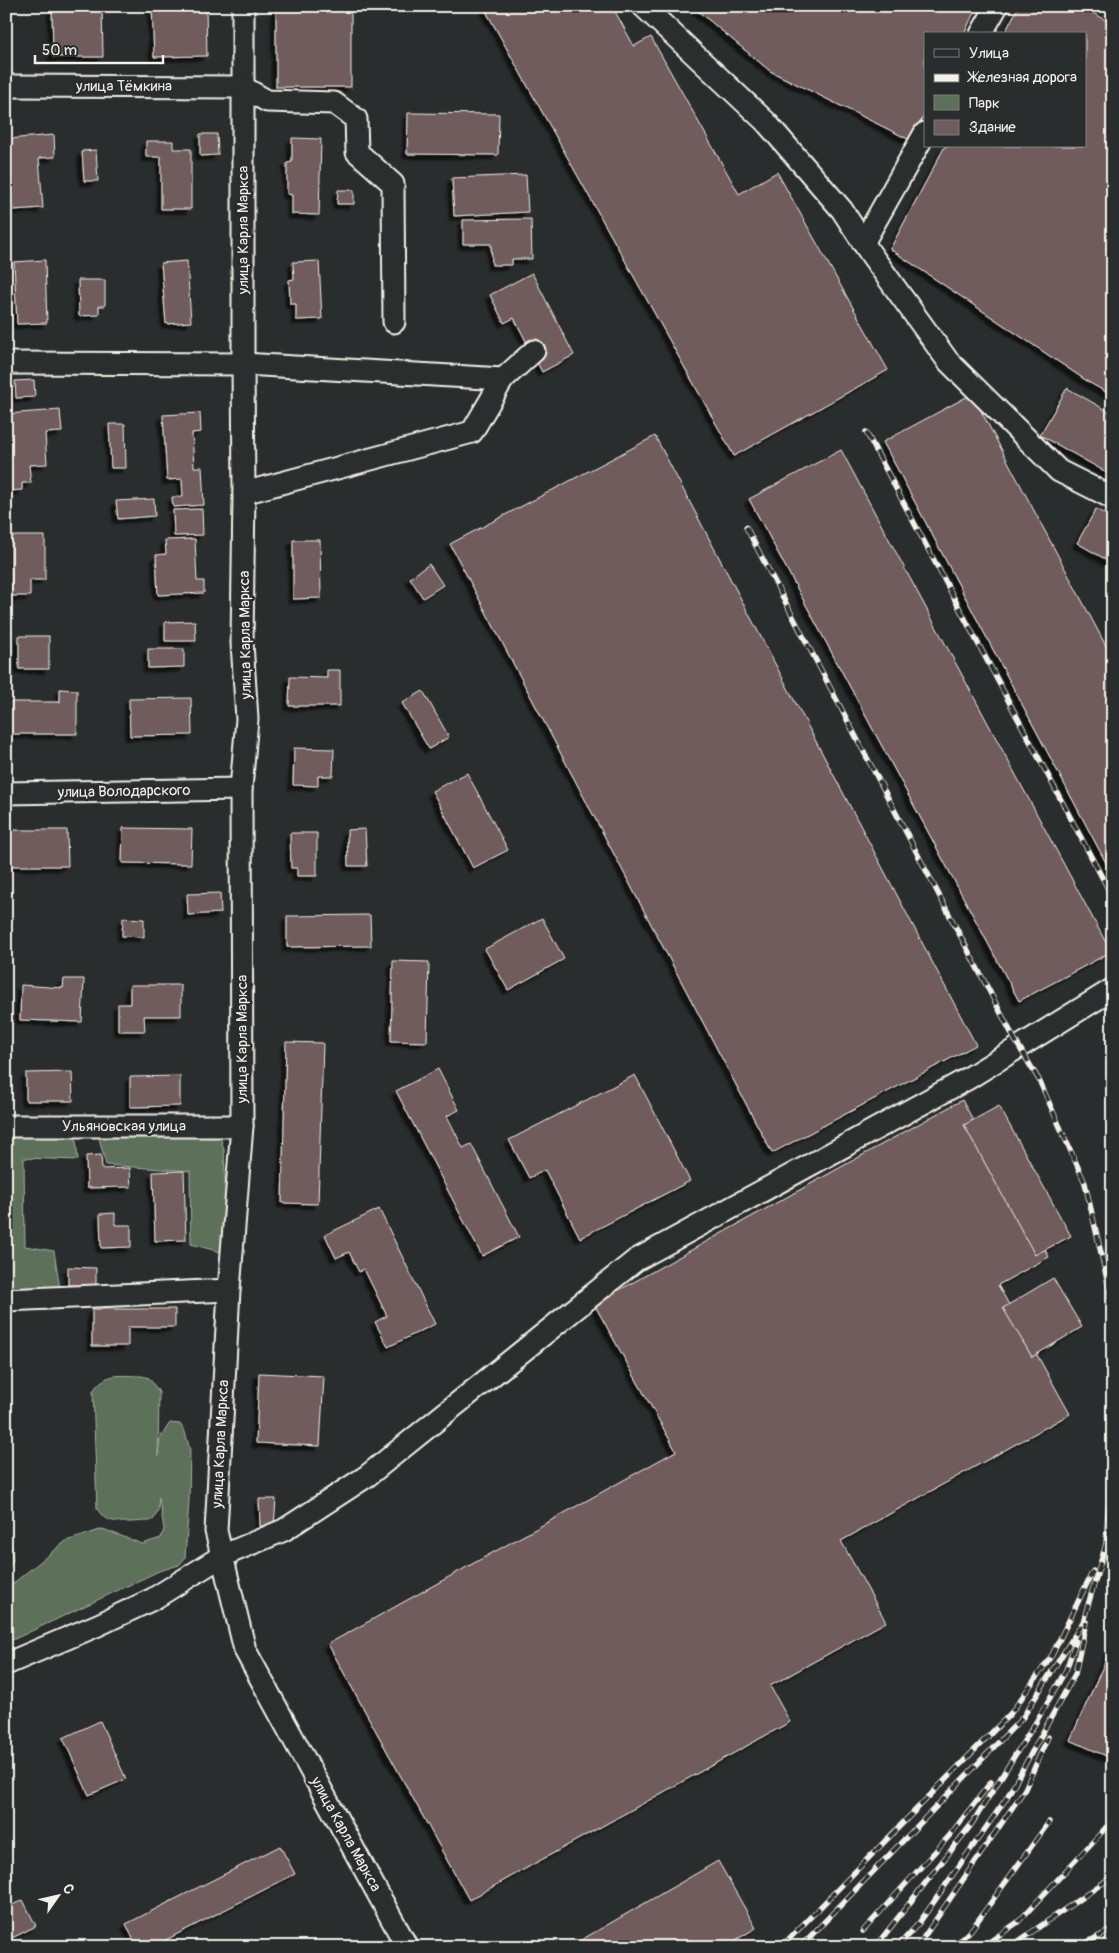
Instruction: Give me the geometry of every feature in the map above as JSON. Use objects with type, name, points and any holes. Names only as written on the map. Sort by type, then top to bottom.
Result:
[{"type":"street","name":"улица Карла Маркса","points":[[244,6],[242,364],[244,493],[242,643],[247,719],[241,789],[242,1126],[229,1290],[216,1531],[245,1650],[407,1947]]},
{"type":"street","points":[[643,6],[766,122],[842,210],[863,243],[948,361],[1058,471],[1113,498]]},
{"type":"street","points":[[982,32],[997,6]]},
{"type":"street","name":"улица Тёмкина","points":[[6,86],[243,87]]},
{"type":"street","points":[[243,87],[267,101],[334,103],[356,119],[357,152],[393,184],[394,322]]},
{"type":"street","points":[[863,243],[924,135]]},
{"type":"street","points":[[244,493],[472,432],[503,379],[534,351]]},
{"type":"street","points":[[6,363],[242,364],[503,379]]},
{"type":"street","name":"улица Володарского","points":[[6,793],[241,789]]},
{"type":"street","points":[[6,1664],[98,1625],[153,1599],[222,1556],[284,1530],[367,1476],[636,1260],[967,1079],[1113,989]]},
{"type":"street","name":"Ульяновская улица","points":[[6,1126],[242,1126]]},
{"type":"street","points":[[6,1300],[229,1290]]},
{"type":"green space","points":[[75,1130],[78,1160],[24,1158],[25,1246],[54,1251],[60,1289],[6,1294],[6,1134]]},
{"type":"green space","points":[[219,1133],[224,1150],[228,1254],[191,1244],[190,1171],[106,1165],[98,1134]]},
{"type":"green space","points":[[121,1375],[149,1378],[159,1392],[158,1456],[160,1438],[170,1423],[180,1424],[185,1432],[190,1450],[185,1558],[179,1565],[159,1571],[6,1643],[6,1589],[66,1541],[103,1529],[142,1544],[161,1538],[164,1529],[159,1497],[158,1510],[154,1519],[150,1521],[113,1521],[101,1514],[97,1508],[93,1391],[103,1380],[109,1377]]},
{"type":"green space","points":[[6,1510],[13,1560],[6,1575]]},
{"type":"building","points":[[52,6],[102,6],[103,57],[53,57]]},
{"type":"building","points":[[152,6],[206,6],[207,56],[154,57]]},
{"type":"building","points":[[276,6],[351,6],[351,87],[276,87]]},
{"type":"building","points":[[483,6],[612,6],[634,46],[651,37],[739,194],[777,172],[888,370],[734,456]]},
{"type":"building","points":[[692,6],[977,6],[965,32],[924,32],[924,115],[912,141],[770,71]]},
{"type":"building","points":[[1019,6],[1080,6],[1113,24],[1113,396],[1090,383],[890,249],[944,148],[1086,148],[1086,32],[1005,32]]},
{"type":"building","points":[[408,113],[499,114],[498,155],[407,154]]},
{"type":"building","points":[[200,134],[217,134],[218,155],[200,156]]},
{"type":"building","points":[[54,135],[55,157],[39,158],[43,208],[13,210],[8,139]]},
{"type":"building","points":[[292,138],[321,139],[319,215],[292,214],[292,195],[287,194],[287,163],[292,162]]},
{"type":"building","points":[[146,141],[173,141],[173,149],[191,149],[191,209],[161,209],[161,157],[146,157]]},
{"type":"building","points":[[96,150],[98,181],[84,181],[82,151]]},
{"type":"building","points":[[526,175],[528,212],[454,216],[452,178]]},
{"type":"building","points":[[338,190],[354,190],[354,204],[337,204]]},
{"type":"building","points":[[531,219],[532,259],[512,259],[512,265],[492,265],[491,244],[463,244],[463,220]]},
{"type":"building","points":[[45,260],[47,323],[17,324],[14,262]]},
{"type":"building","points":[[187,261],[191,322],[166,324],[161,263]]},
{"type":"building","points":[[319,261],[322,319],[296,320],[296,304],[290,304],[289,280],[294,279],[293,262]]},
{"type":"building","points":[[532,273],[574,355],[542,372],[514,318],[504,323],[490,295]]},
{"type":"building","points":[[78,280],[105,280],[105,306],[99,306],[99,315],[79,316]]},
{"type":"building","points":[[34,380],[35,397],[16,398],[15,381]]},
{"type":"building","points":[[1067,388],[1113,414],[1113,476],[1040,435]]},
{"type":"building","points":[[972,394],[1113,659],[1113,876],[883,442]]},
{"type":"building","points":[[60,410],[62,432],[45,433],[47,464],[29,465],[31,483],[22,483],[22,490],[10,491],[6,414]]},
{"type":"building","points":[[200,413],[201,432],[192,433],[194,467],[202,467],[204,505],[173,507],[172,497],[183,497],[182,479],[167,480],[163,415]]},
{"type":"building","points":[[109,424],[125,424],[126,468],[111,468]]},
{"type":"building","points":[[655,436],[976,1045],[772,1153],[450,544]]},
{"type":"building","points":[[841,450],[1111,952],[1019,1001],[749,499]]},
{"type":"building","points":[[154,499],[155,516],[118,519],[116,501]]},
{"type":"building","points":[[202,509],[203,535],[174,536],[173,510]]},
{"type":"building","points":[[1096,509],[1113,519],[1112,563],[1077,543]]},
{"type":"building","points":[[11,536],[45,536],[45,580],[30,580],[30,596],[11,596]]},
{"type":"building","points":[[195,539],[197,581],[204,581],[204,593],[158,595],[156,555],[166,554],[165,540]]},
{"type":"building","points":[[293,540],[320,540],[321,598],[293,599]]},
{"type":"building","points":[[429,564],[443,585],[423,598],[410,578]]},
{"type":"building","points":[[195,621],[196,641],[165,641],[165,622]]},
{"type":"building","points":[[19,636],[49,636],[49,669],[19,669]]},
{"type":"building","points":[[148,649],[184,649],[184,667],[148,668]]},
{"type":"building","points":[[327,670],[340,670],[340,706],[289,706],[290,677],[327,678]]},
{"type":"building","points":[[60,689],[77,690],[77,734],[10,734],[10,702],[60,702]]},
{"type":"building","points":[[423,691],[449,737],[429,749],[402,703]]},
{"type":"building","points":[[191,698],[192,735],[130,736],[129,699]]},
{"type":"building","points":[[294,748],[334,749],[333,776],[318,776],[318,786],[293,785]]},
{"type":"building","points":[[467,773],[508,850],[473,868],[432,791]]},
{"type":"building","points":[[123,828],[192,829],[191,864],[122,863]]},
{"type":"building","points":[[365,829],[367,866],[348,866],[347,830]]},
{"type":"building","points":[[9,830],[67,830],[68,866],[9,866]]},
{"type":"building","points":[[290,833],[317,833],[317,876],[297,876],[297,868],[291,868]]},
{"type":"building","points":[[220,893],[221,913],[188,915],[187,894]]},
{"type":"building","points":[[370,915],[371,946],[287,947],[287,916]]},
{"type":"building","points":[[123,918],[144,919],[144,937],[122,936]]},
{"type":"building","points":[[542,918],[564,959],[508,990],[485,949]]},
{"type":"building","points":[[393,961],[429,962],[427,1042],[391,1041]]},
{"type":"building","points":[[64,979],[84,979],[82,1022],[20,1020],[21,985],[63,988]]},
{"type":"building","points":[[130,985],[181,985],[181,1016],[144,1016],[145,1031],[118,1031],[118,1004],[130,1004]]},
{"type":"building","points":[[286,1042],[323,1043],[318,1204],[282,1203]]},
{"type":"building","points":[[438,1069],[459,1110],[447,1116],[463,1148],[471,1144],[519,1237],[482,1256],[396,1091]]},
{"type":"building","points":[[72,1072],[73,1101],[26,1101],[26,1073]]},
{"type":"building","points":[[635,1075],[690,1181],[580,1238],[545,1170],[529,1178],[509,1140]]},
{"type":"building","points":[[180,1076],[180,1106],[130,1107],[130,1077]]},
{"type":"building","points":[[962,1100],[1049,1257],[998,1285],[1070,1414],[841,1541],[886,1622],[770,1686],[790,1722],[469,1900],[328,1644],[676,1451],[594,1304]]},
{"type":"building","points":[[999,1106],[1071,1236],[1035,1255],[964,1125]]},
{"type":"building","points":[[101,1155],[102,1169],[130,1168],[131,1187],[87,1188],[86,1156]]},
{"type":"building","points":[[184,1171],[186,1240],[155,1241],[153,1172]]},
{"type":"building","points":[[379,1209],[435,1324],[388,1347],[375,1322],[387,1316],[364,1269],[359,1272],[349,1252],[336,1258],[325,1235]]},
{"type":"building","points":[[115,1213],[115,1225],[131,1225],[131,1247],[101,1248],[100,1214]]},
{"type":"building","points":[[68,1267],[96,1268],[96,1286],[68,1285]]},
{"type":"building","points":[[1053,1278],[1082,1327],[1032,1357],[1003,1308]]},
{"type":"building","points":[[92,1309],[175,1309],[175,1327],[128,1327],[128,1346],[92,1346]]},
{"type":"building","points":[[259,1373],[324,1376],[320,1446],[256,1443]]},
{"type":"building","points":[[259,1499],[276,1499],[274,1527],[260,1526]]},
{"type":"building","points":[[1113,1644],[1113,1759],[1070,1740]]},
{"type":"building","points":[[100,1721],[126,1779],[89,1795],[63,1738]]},
{"type":"building","points":[[280,1846],[295,1874],[152,1947],[137,1947],[126,1924]]},
{"type":"building","points":[[718,1861],[756,1928],[724,1947],[569,1947]]},
{"type":"building","points":[[23,1900],[36,1926],[6,1941],[6,1908]]},
{"type":"railway","points":[[866,432],[1113,898]]},
{"type":"railway","points":[[746,527],[1015,1040],[1039,1080],[1085,1183],[1109,1288],[1113,1345]]},
{"type":"railway","points":[[800,1947],[1023,1717],[1083,1622],[1106,1544],[1113,1437]]},
{"type":"railway","points":[[781,1947],[1011,1713],[1052,1655],[1093,1571]]},
{"type":"railway","points":[[897,1947],[919,1923],[1006,1799],[1075,1674],[1086,1622]]},
{"type":"railway","points":[[875,1947],[971,1825],[1036,1722],[1066,1670],[1076,1641]]},
{"type":"railway","points":[[917,1947],[1025,1789],[1048,1737]]},
{"type":"railway","points":[[863,1931],[950,1835],[991,1782]]},
{"type":"railway","points":[[982,1947],[1018,1922],[1113,1820]]},
{"type":"railway","points":[[953,1947],[971,1930],[1049,1822]]},
{"type":"railway","points":[[1010,1947],[1113,1876]]},
{"type":"railway","points":[[1078,1947],[1113,1929]]}]
